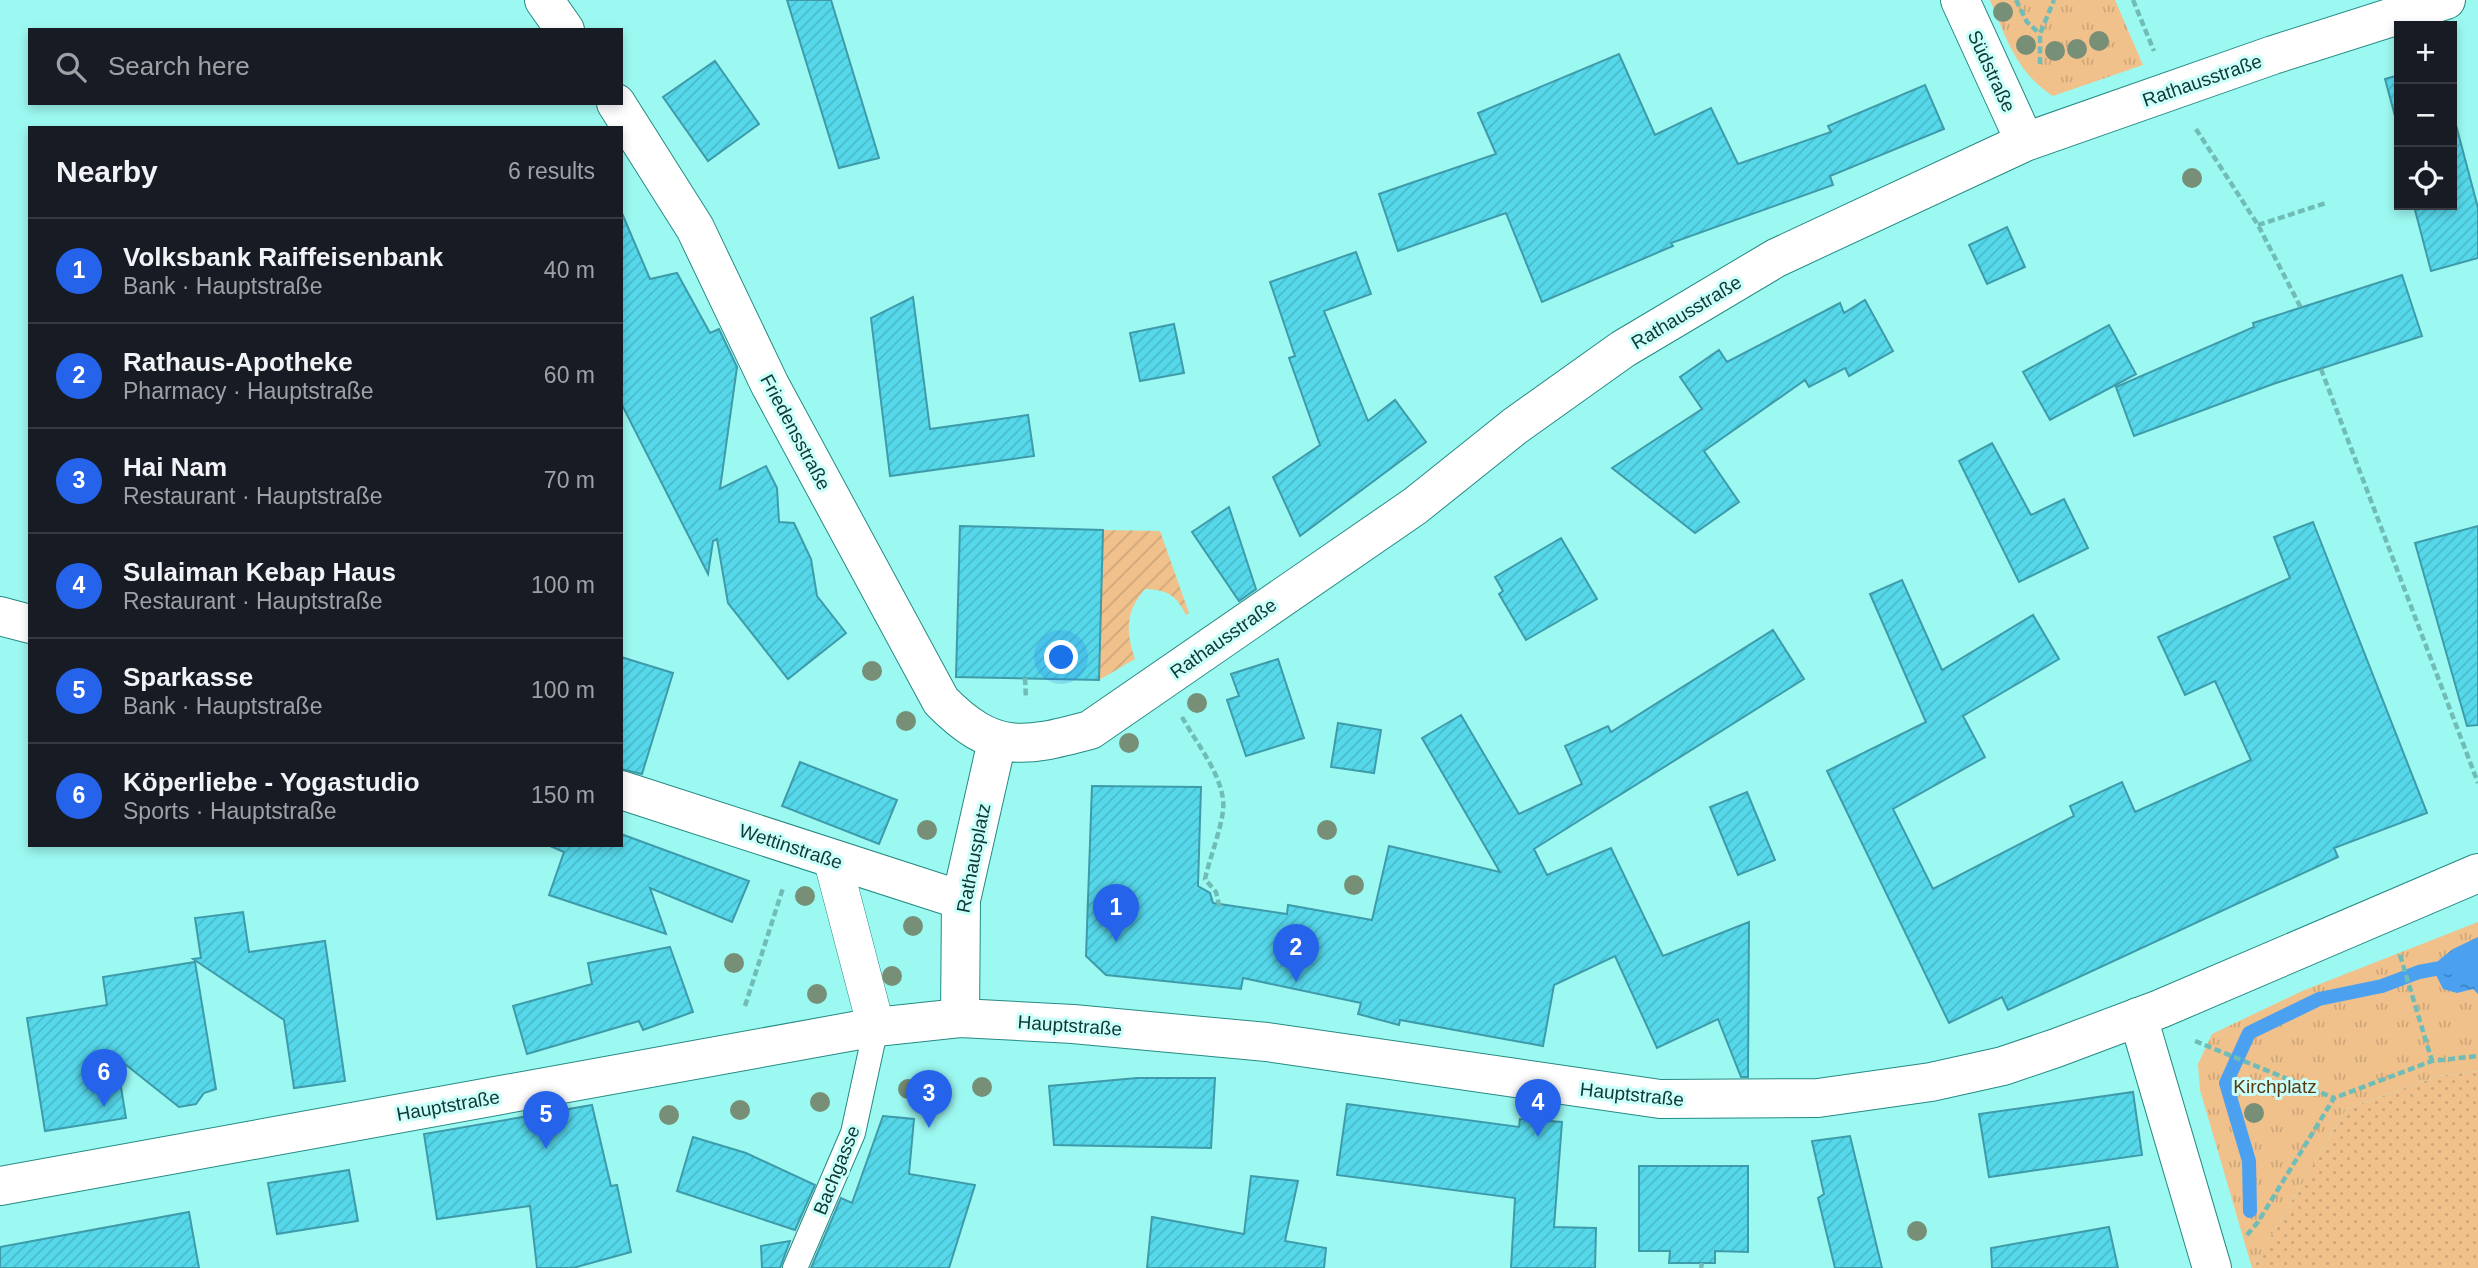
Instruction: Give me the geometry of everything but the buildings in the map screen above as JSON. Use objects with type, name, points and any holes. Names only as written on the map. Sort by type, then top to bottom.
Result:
[{"type":"street","points":[[544,0],[564,28]]},
{"type":"street","name":"Südstraße","points":[[1960,0],[2036,138]]},
{"type":"street","name":"Rathausstraße","points":[[997,741],[1043,743],[1090,730],[1415,506],[1516,426],[1623,349],[1776,258],[2036,138],[2446,0]]},
{"type":"street","name":"Friedensstraße","points":[[617,105],[695,228],[770,385],[941,701],[967,727],[997,741]]},
{"type":"street","points":[[0,616],[28,623]]},
{"type":"street","name":"Rathausplatz","points":[[960,1018],[961,900],[997,741]]},
{"type":"street","name":"Wettinstraße","points":[[623,791],[961,900]]},
{"type":"street","points":[[832,859],[876,1027]]},
{"type":"street","points":[[2212,1268],[2138,1017],[2478,873]]},
{"type":"street","name":"Hauptstraße","points":[[0,1186],[876,1027],[960,1018],[1073,1024],[1267,1042],[1660,1100],[1753,1101],[1818,1098],[1931,1082],[2003,1066],[2138,1017]]},
{"type":"lane","name":"Bachgasse","points":[[795,1268],[853,1133],[876,1027]]},
{"type":"path","points":[[2016,0],[2027,22],[2040,34]]},
{"type":"path","points":[[2036,138],[2040,34],[2053,0]]},
{"type":"path","points":[[2133,0],[2156,54]]},
{"type":"path","points":[[2171,91],[2258,225],[2301,308]]},
{"type":"path","points":[[2258,225],[2326,203]]},
{"type":"path","points":[[2321,369],[2478,783]]},
{"type":"path","points":[[1025,678],[1027,710]]},
{"type":"path","points":[[1161,682],[1215,775],[1223,797],[1223,810],[1205,879],[1216,892],[1220,908]]},
{"type":"path","points":[[730,1054],[795,848]]},
{"type":"path","points":[[2406,971],[2432,1061]]},
{"type":"path","points":[[2228,1055],[2334,1098]]},
{"type":"path","points":[[2242,1241],[2258,1222],[2334,1098],[2432,1061],[2478,1056]]},
{"type":"green space","points":[[1990,0],[2115,0],[2143,65],[2053,96],[2021,66]]},
{"type":"green space","points":[[1103,530],[1160,531],[1189,613],[1186,615],[1170,595],[1145,589],[1138,597],[1129,622],[1135,659],[1099,680]]},
{"type":"green space","name":"Kirchplatz","points":[[2478,922],[2478,1071],[2439,1076],[2346,1109],[2252,1268],[2200,1090],[2198,1064],[2212,1034],[2302,991]]},
{"type":"green space","points":[[2478,1071],[2478,1268],[2252,1268],[2346,1109],[2439,1076]]},
{"type":"water","points":[[2478,937],[2478,994],[2473,989],[2457,993],[2443,989],[2434,971],[2439,960],[2453,949]]},
{"type":"waterway","points":[[2250,1211],[2249,1161],[2226,1083],[2249,1033],[2319,999],[2382,986],[2419,972],[2478,961]]},
{"type":"place","name":"Volksbank Raiffeisenbank","points":[[1116,942]]},
{"type":"place","name":"Rathaus-Apotheke","points":[[1296,982]]},
{"type":"place","name":"Köperliebe - Yogastudio","points":[[104,1107]]},
{"type":"place","name":"Hai Nam","points":[[929,1128]]},
{"type":"place","name":"Sulaiman Kebap Haus","points":[[1538,1137]]},
{"type":"place","name":"Sparkasse","points":[[546,1149]]}]
